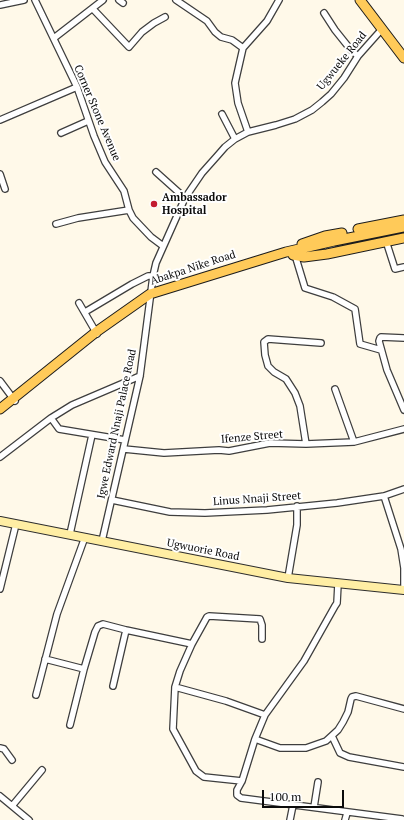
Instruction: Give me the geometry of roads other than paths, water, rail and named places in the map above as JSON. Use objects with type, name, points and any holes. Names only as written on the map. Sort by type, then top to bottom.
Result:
[{"type":"main road","points":[[360,0],[404,58]]},
{"type":"main road","points":[[404,220],[325,236],[302,244],[293,254],[304,257],[327,254],[404,238]]},
{"type":"main road","name":"Abakpa Nike Road","points":[[293,254],[334,241],[404,227]]},
{"type":"main road","name":"Abakpa Nike Road","points":[[0,409],[14,400],[151,293],[236,267],[404,232]]},
{"type":"main road","name":"Abakpa Nike Road","points":[[0,414],[14,400]]},
{"type":"street","points":[[0,5],[24,0]]},
{"type":"street","name":"Corner Stone Avenue","points":[[35,0],[77,87],[88,121],[105,162],[124,191],[128,210],[133,218],[151,237],[163,246]]},
{"type":"street","points":[[54,38],[103,0]]},
{"type":"street","points":[[176,0],[207,21],[215,32],[221,37],[232,40],[244,48]]},
{"type":"street","points":[[248,132],[238,103],[235,83],[244,48],[267,21],[278,0]]},
{"type":"street","points":[[93,9],[129,47],[142,32],[165,17]]},
{"type":"street","points":[[324,13],[351,50],[358,56]]},
{"type":"street","name":"Ugwueke Road","points":[[151,293],[156,263],[185,198],[225,147],[235,139],[248,132],[295,119],[312,110],[331,94],[344,78],[358,56],[382,29]]},
{"type":"street","points":[[0,120],[77,87]]},
{"type":"street","points":[[222,114],[235,139]]},
{"type":"street","points":[[61,133],[88,121]]},
{"type":"street","points":[[156,172],[185,198]]},
{"type":"street","points":[[0,174],[6,189]]},
{"type":"street","points":[[56,224],[78,218],[128,210]]},
{"type":"street","points":[[386,241],[394,266],[397,269],[404,267]]},
{"type":"street","points":[[293,254],[305,288],[333,297],[355,309],[360,344],[381,350]]},
{"type":"street","points":[[85,312],[132,284],[148,276],[153,276]]},
{"type":"street","name":"Igwe Edward Nnaji Palace Road","points":[[102,541],[140,376],[151,293]]},
{"type":"street","points":[[79,303],[97,334]]},
{"type":"street","points":[[404,338],[380,338],[379,341],[387,370],[404,410]]},
{"type":"street","points":[[306,444],[300,406],[295,393],[286,379],[274,372],[268,366],[264,342],[268,339],[321,343]]},
{"type":"street","points":[[0,457],[51,418],[72,405],[140,376]]},
{"type":"street","points":[[0,381],[14,400]]},
{"type":"street","points":[[335,389],[354,442]]},
{"type":"street","points":[[51,418],[59,429],[126,440]]},
{"type":"street","name":"Ifenze Street","points":[[124,449],[164,453],[219,450],[229,451],[270,443],[306,444],[354,442],[404,429]]},
{"type":"street","points":[[70,534],[92,435]]},
{"type":"street","name":"Linus Nnaji Street","points":[[112,500],[170,512],[205,513],[267,510],[337,503],[384,496],[404,489]]},
{"type":"street","points":[[384,496],[401,549],[404,568],[404,590]]},
{"type":"street","points":[[288,578],[297,525],[297,506]]},
{"type":"street","name":"Ugwuorie Road","points":[[0,521],[288,578],[404,590]]},
{"type":"street","points":[[0,589],[1,578],[16,524]]},
{"type":"street","points":[[36,696],[57,614],[86,537]]},
{"type":"street","points":[[338,584],[337,602],[324,627],[304,661],[265,715],[254,740],[237,795],[241,798],[314,807],[347,813],[403,818]]},
{"type":"street","points":[[242,781],[204,777],[196,771],[173,729],[175,687],[180,671],[192,644],[207,617],[260,619],[262,625],[262,640]]},
{"type":"street","points":[[70,725],[84,669],[98,626],[103,624],[192,644]]},
{"type":"street","points":[[113,686],[126,630]]},
{"type":"street","points":[[45,659],[84,669]]},
{"type":"street","points":[[175,687],[226,701],[265,715]]},
{"type":"street","points":[[254,740],[280,748],[306,748],[322,743],[338,730],[346,717],[352,697],[356,696],[404,709]]},
{"type":"street","points":[[332,736],[340,753],[349,757],[404,767]]},
{"type":"street","points":[[0,748],[4,749],[12,760]]},
{"type":"street","points":[[12,806],[42,770]]},
{"type":"street","points":[[314,807],[318,782]]},
{"type":"street","points":[[0,796],[29,820]]},
{"type":"street","points":[[290,820],[293,805]]},
{"type":"street","points":[[345,820],[347,813]]},
{"type":"place","name":"Ambassador Hospital","points":[[154,204]]}]
